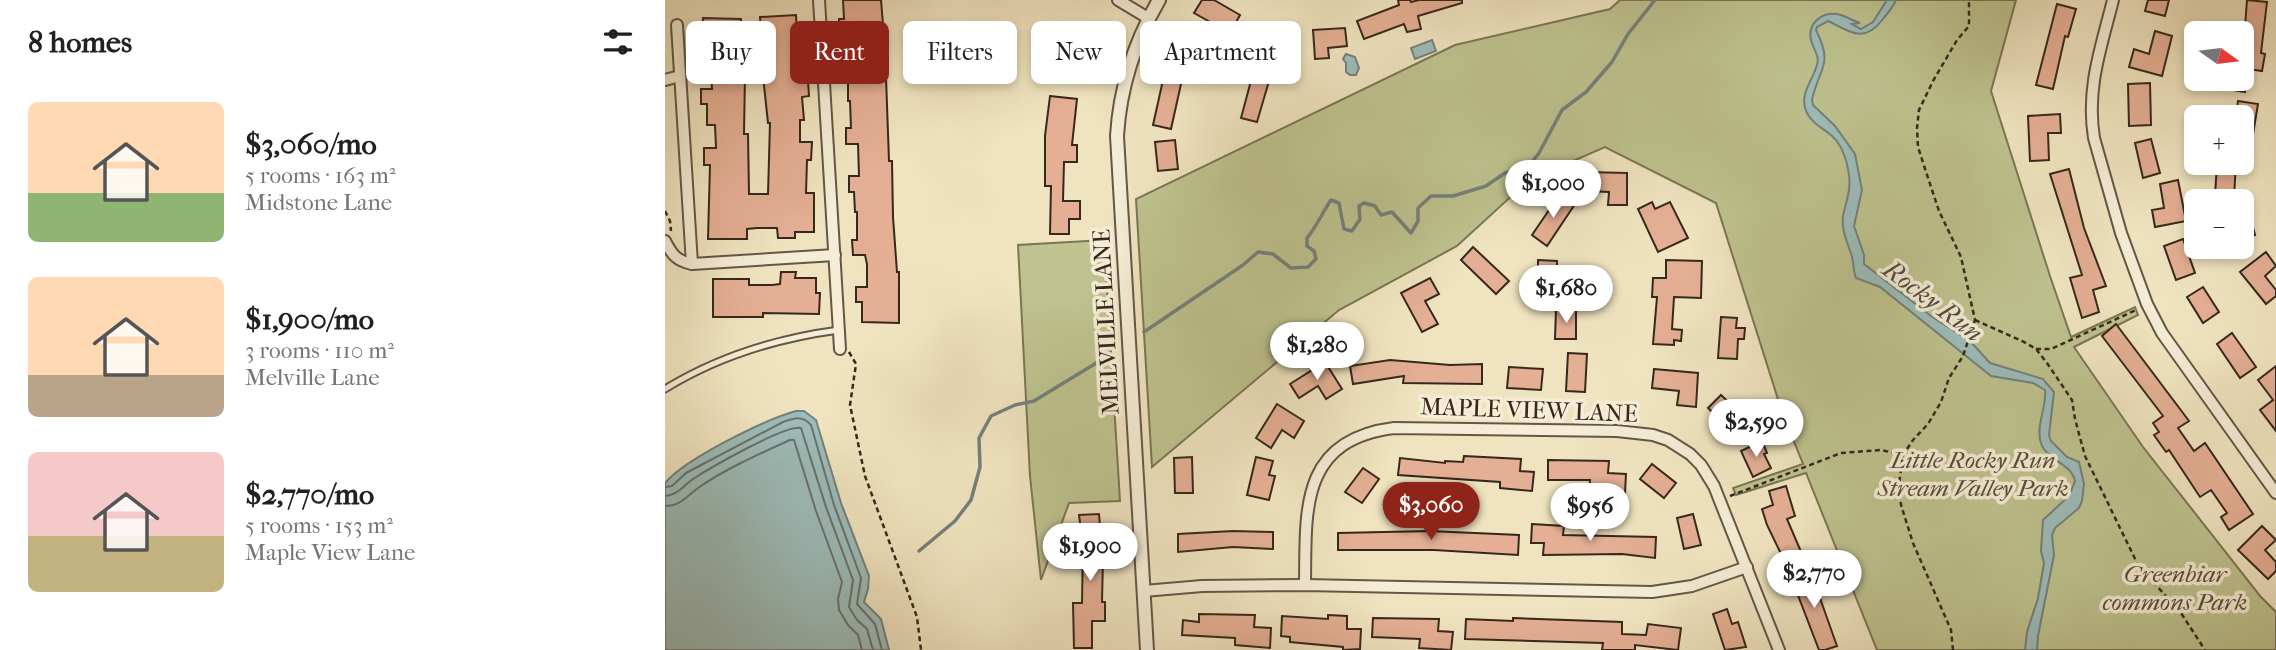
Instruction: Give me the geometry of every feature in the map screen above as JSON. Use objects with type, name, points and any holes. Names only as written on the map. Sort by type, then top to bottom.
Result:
[{"type":"street","points":[[818,0],[840,349]]},
{"type":"street","points":[[1118,0],[1149,18]]},
{"type":"street","name":"MELVILLE LANE","points":[[1147,650],[1117,136],[1121,95],[1128,66],[1159,0]]},
{"type":"street","points":[[2113,0],[2091,88],[2091,120],[2135,276],[2162,332],[2276,493]]},
{"type":"street","points":[[677,26],[692,264]]},
{"type":"street","points":[[665,80],[680,76]]},
{"type":"street","points":[[665,242],[671,254],[680,262],[692,264],[835,255]]},
{"type":"street","name":"MAPLE VIEW LANE","points":[[1305,585],[1306,510],[1312,485],[1328,460],[1343,446],[1361,435],[1394,428],[1617,431],[1653,435],[1690,454],[1710,478],[1779,650]]},
{"type":"street","points":[[1144,591],[1202,586],[1305,585],[1653,592],[1692,586],[1747,567]]},
{"type":"lane","points":[[665,389],[688,374],[744,353],[784,340],[839,330]]},
{"type":"path","points":[[1953,650],[1948,620],[1913,543],[1901,505],[1899,484],[1903,455],[1928,424],[1941,402],[1949,377],[1963,356],[1975,320],[1961,257],[1939,211],[1918,147],[1917,128],[1919,110],[1933,81],[1957,40],[1969,26],[1969,0]]},
{"type":"path","points":[[665,211],[670,221],[672,237],[665,242]]},
{"type":"path","points":[[2036,349],[2051,349],[2136,310]]},
{"type":"path","points":[[1975,320],[1999,329],[2036,349],[2072,400],[2085,456],[2139,567],[2179,610],[2205,650]]},
{"type":"path","points":[[840,349],[850,352],[856,364],[851,405],[865,475],[917,617],[922,650]]},
{"type":"path","points":[[1720,499],[1841,453],[1881,450],[1903,455]]},
{"type":"green space","name":"Little Rocky Run Stream Valley Park","points":[[1620,0],[2016,0],[1991,91],[2071,337],[2135,307],[2138,315],[2074,347],[2143,447],[2261,597],[2276,612],[2276,650],[1877,650],[1806,473],[1736,495],[1733,488],[1803,464],[1782,412],[1716,203],[1605,147],[1529,180],[1457,246],[1339,310],[1152,467],[1136,199],[1455,45],[1610,9]]},
{"type":"green space","points":[[1104,240],[1120,501],[1069,503],[1041,580],[1030,476],[1018,245]]},
{"type":"water","name":"Rocky Run","points":[[1887,0],[1896,0],[1876,27],[1863,34],[1828,21],[1817,27],[1824,59],[1812,100],[1813,105],[1835,126],[1855,154],[1862,190],[1854,226],[1864,255],[1864,264],[1931,316],[1971,342],[1990,363],[2043,379],[2054,392],[2049,435],[2051,441],[2067,457],[2079,462],[2084,484],[2079,508],[2055,528],[2052,535],[2054,555],[2037,650],[2025,650],[2044,563],[2041,551],[2043,520],[2069,496],[2075,481],[2069,470],[2050,456],[2042,446],[2039,432],[2045,390],[2033,383],[1991,376],[1880,287],[1856,278],[1843,227],[1849,186],[1845,159],[1836,140],[1811,119],[1804,105],[1805,93],[1818,62],[1810,34],[1814,23],[1823,16],[1835,14],[1860,23],[1852,24],[1861,29],[1873,22]]},
{"type":"water","points":[[1432,40],[1436,51],[1415,59],[1411,48]]},
{"type":"water","points":[[1346,54],[1355,57],[1359,68],[1356,75],[1346,72],[1343,59]]},
{"type":"water","points":[[796,411],[804,411],[816,420],[841,503],[869,576],[864,602],[881,619],[889,650],[665,650],[665,483],[689,463],[726,441]]},
{"type":"building","points":[[843,0],[881,0],[883,21],[839,21],[844,19]]},
{"type":"building","points":[[1202,0],[1214,0],[1240,15],[1237,21],[1208,21],[1194,13]]},
{"type":"building","points":[[1398,0],[1462,0],[1462,3],[1418,16],[1421,29],[1407,32],[1404,24],[1364,39],[1357,21],[1399,5]]},
{"type":"building","points":[[2148,0],[2169,0],[2165,16],[2145,11]]},
{"type":"building","points":[[2247,0],[2267,2],[2261,53],[2265,54],[2262,71],[2254,70],[2254,21],[2245,21]]},
{"type":"building","points":[[2057,4],[2076,9],[2068,37],[2065,36],[2053,89],[2036,85]]},
{"type":"building","points":[[796,15],[796,21],[790,21],[790,84],[808,84],[809,96],[802,97],[804,120],[800,120],[800,142],[812,142],[811,160],[807,160],[806,193],[814,193],[814,232],[795,232],[795,238],[778,238],[777,228],[757,228],[747,229],[747,239],[708,239],[710,165],[704,165],[704,148],[716,148],[715,125],[707,125],[707,104],[701,104],[701,89],[712,89],[712,84],[745,84],[744,134],[748,134],[749,194],[768,194],[770,123],[764,84],[776,84],[776,21],[760,21],[760,17]]},
{"type":"building","points":[[703,18],[741,21],[703,21]]},
{"type":"building","points":[[1345,28],[1347,46],[1328,48],[1329,58],[1315,59],[1313,30]]},
{"type":"building","points":[[2155,31],[2172,36],[2162,76],[2129,67],[2134,49],[2149,54]]},
{"type":"building","points":[[2150,83],[2151,125],[2129,126],[2128,84]]},
{"type":"building","points":[[848,84],[886,84],[889,161],[892,161],[893,217],[899,272],[899,323],[862,322],[862,302],[856,302],[856,287],[867,287],[867,264],[865,255],[853,255],[852,240],[857,240],[857,212],[854,192],[849,192],[849,176],[859,176],[858,144],[846,144],[846,128],[851,128]]},
{"type":"building","points":[[1162,84],[1181,84],[1171,129],[1153,125]]},
{"type":"building","points":[[1250,84],[1268,84],[1257,122],[1241,118]]},
{"type":"building","points":[[1050,96],[1077,99],[1072,145],[1077,145],[1077,162],[1064,162],[1063,201],[1080,201],[1080,219],[1069,219],[1069,234],[1050,234],[1051,186],[1045,186],[1045,136]]},
{"type":"building","points":[[2238,101],[2258,104],[2254,128],[2254,105],[2238,105]]},
{"type":"building","points":[[2060,114],[2061,133],[2048,133],[2049,160],[2030,161],[2028,116]]},
{"type":"building","points":[[2151,139],[2160,173],[2143,178],[2135,143]]},
{"type":"building","points":[[1175,140],[1178,169],[1158,171],[1155,142]]},
{"type":"building","points":[[2069,169],[2084,228],[2106,286],[2093,290],[2099,312],[2082,318],[2070,278],[2082,275],[2050,174]]},
{"type":"building","points":[[1586,172],[1627,173],[1627,205],[1608,205],[1609,192],[1586,191]]},
{"type":"building","points":[[2216,175],[2235,175],[2234,189],[2215,189]]},
{"type":"building","points":[[2178,180],[2184,221],[2155,227],[2152,210],[2164,208],[2160,184]]},
{"type":"building","points":[[1560,194],[1575,204],[1547,246],[1532,235]]},
{"type":"building","points":[[1652,202],[1655,209],[1670,202],[1688,238],[1658,252],[1638,209]]},
{"type":"building","points":[[2183,239],[2184,259],[2190,259],[2195,273],[2176,280],[2164,246]]},
{"type":"building","points":[[1473,247],[1509,281],[1496,294],[1461,260]]},
{"type":"building","points":[[2266,252],[2276,266],[2265,276],[2276,290],[2276,296],[2266,304],[2240,272]]},
{"type":"building","points":[[1538,260],[1557,261],[1557,294],[1538,294]]},
{"type":"building","points":[[1666,260],[1702,261],[1701,298],[1674,297],[1672,329],[1682,330],[1681,341],[1674,340],[1674,345],[1653,344],[1657,297],[1652,297],[1653,278],[1666,278]]},
{"type":"building","points":[[781,272],[796,272],[795,278],[816,278],[816,293],[820,293],[819,314],[763,313],[763,317],[713,317],[713,279],[749,279],[749,285],[772,285],[780,284]]},
{"type":"building","points":[[1430,278],[1439,294],[1425,301],[1438,324],[1422,332],[1401,293]]},
{"type":"building","points":[[2203,287],[2219,312],[2203,323],[2187,297]]},
{"type":"building","points":[[1556,310],[1576,310],[1576,339],[1555,339]]},
{"type":"building","points":[[1721,317],[1737,318],[1736,328],[1745,328],[1744,339],[1738,339],[1737,359],[1718,358]]},
{"type":"building","points":[[2116,324],[2189,421],[2178,428],[2194,451],[2205,443],[2253,514],[2229,530],[2221,517],[2227,513],[2211,490],[2200,497],[2169,450],[2166,452],[2154,435],[2159,432],[2153,423],[2163,416],[2102,336]]},
{"type":"building","points":[[2232,333],[2256,367],[2240,378],[2217,344]]},
{"type":"building","points":[[1568,353],[1587,354],[1585,392],[1566,391]]},
{"type":"building","points":[[1390,360],[1450,365],[1482,364],[1482,384],[1403,383],[1404,376],[1353,384],[1350,366]]},
{"type":"building","points":[[1325,362],[1342,389],[1326,399],[1318,386],[1299,398],[1290,384]]},
{"type":"building","points":[[2276,366],[2276,431],[2260,410],[2273,400],[2258,380]]},
{"type":"building","points":[[1509,367],[1543,369],[1541,390],[1507,388]]},
{"type":"building","points":[[1654,369],[1698,373],[1696,407],[1677,405],[1679,391],[1652,388]]},
{"type":"building","points":[[1721,395],[1752,424],[1739,438],[1708,408]]},
{"type":"building","points":[[1277,404],[1304,421],[1294,438],[1282,430],[1271,448],[1256,438]]},
{"type":"building","points":[[1762,441],[1767,453],[1764,454],[1771,468],[1753,477],[1741,451]]},
{"type":"building","points":[[1464,456],[1521,459],[1520,471],[1534,472],[1532,491],[1500,488],[1500,482],[1398,475],[1400,458],[1445,463],[1463,462]]},
{"type":"building","points":[[1192,457],[1193,493],[1175,493],[1174,458]]},
{"type":"building","points":[[1256,457],[1273,461],[1269,475],[1275,476],[1269,500],[1247,495]]},
{"type":"building","points":[[1548,460],[1609,461],[1608,473],[1626,474],[1625,493],[1589,491],[1590,480],[1548,480]]},
{"type":"building","points":[[1652,464],[1676,483],[1664,498],[1640,479]]},
{"type":"building","points":[[1363,468],[1379,479],[1362,503],[1345,492]]},
{"type":"building","points":[[1786,486],[1795,516],[1787,519],[1802,554],[1785,562],[1762,509],[1773,505],[1769,491]]},
{"type":"building","points":[[1099,514],[1105,621],[1092,621],[1092,648],[1074,648],[1073,603],[1082,603],[1083,545],[1079,515]]},
{"type":"building","points":[[1693,514],[1701,545],[1684,549],[1677,518]]},
{"type":"building","points":[[1532,524],[1564,526],[1563,535],[1656,537],[1655,558],[1622,554],[1543,555],[1544,543],[1531,543]]},
{"type":"building","points":[[2262,526],[2276,540],[2265,550],[2276,562],[2276,571],[2268,579],[2238,550]]},
{"type":"building","points":[[1430,531],[1519,535],[1518,555],[1434,550],[1338,550],[1338,533]]},
{"type":"building","points":[[1273,532],[1273,549],[1233,547],[1178,552],[1178,534]]},
{"type":"building","points":[[1810,570],[1837,646],[1825,650],[1819,650],[1791,577]]},
{"type":"building","points":[[1727,609],[1732,624],[1738,622],[1746,647],[1725,650],[1713,614]]},
{"type":"building","points":[[1199,614],[1255,615],[1254,627],[1271,628],[1270,648],[1235,645],[1235,638],[1182,635],[1183,620],[1199,622]]},
{"type":"building","points":[[1328,615],[1347,616],[1347,629],[1361,629],[1360,649],[1343,650],[1343,647],[1290,642],[1290,637],[1281,636],[1282,616],[1328,619]]},
{"type":"building","points":[[1373,618],[1439,619],[1438,631],[1453,632],[1451,650],[1419,648],[1420,639],[1372,637]]},
{"type":"building","points":[[1513,618],[1622,622],[1622,634],[1646,635],[1648,624],[1681,628],[1678,650],[1635,645],[1635,650],[1602,650],[1603,643],[1465,639],[1466,619],[1513,621]]},
{"type":"waterway","points":[[1144,332],[1258,252],[1273,254],[1291,268],[1308,267],[1316,259],[1314,251],[1307,246],[1307,238],[1331,200],[1339,203],[1344,229],[1352,231],[1360,219],[1359,206],[1364,203],[1375,206],[1381,215],[1392,212],[1411,233],[1418,221],[1418,208],[1431,196],[1453,196],[1486,186],[1505,173],[1528,167],[1539,153],[1562,110],[1586,92],[1612,62],[1628,34],[1655,0]]},
{"type":"waterway","points":[[919,551],[955,521],[971,500],[980,467],[979,438],[991,416],[1015,405],[1034,401],[1111,354]]},
{"type":"park label","name":"Greenbiar commons Park","points":[[2175,588]]}]
